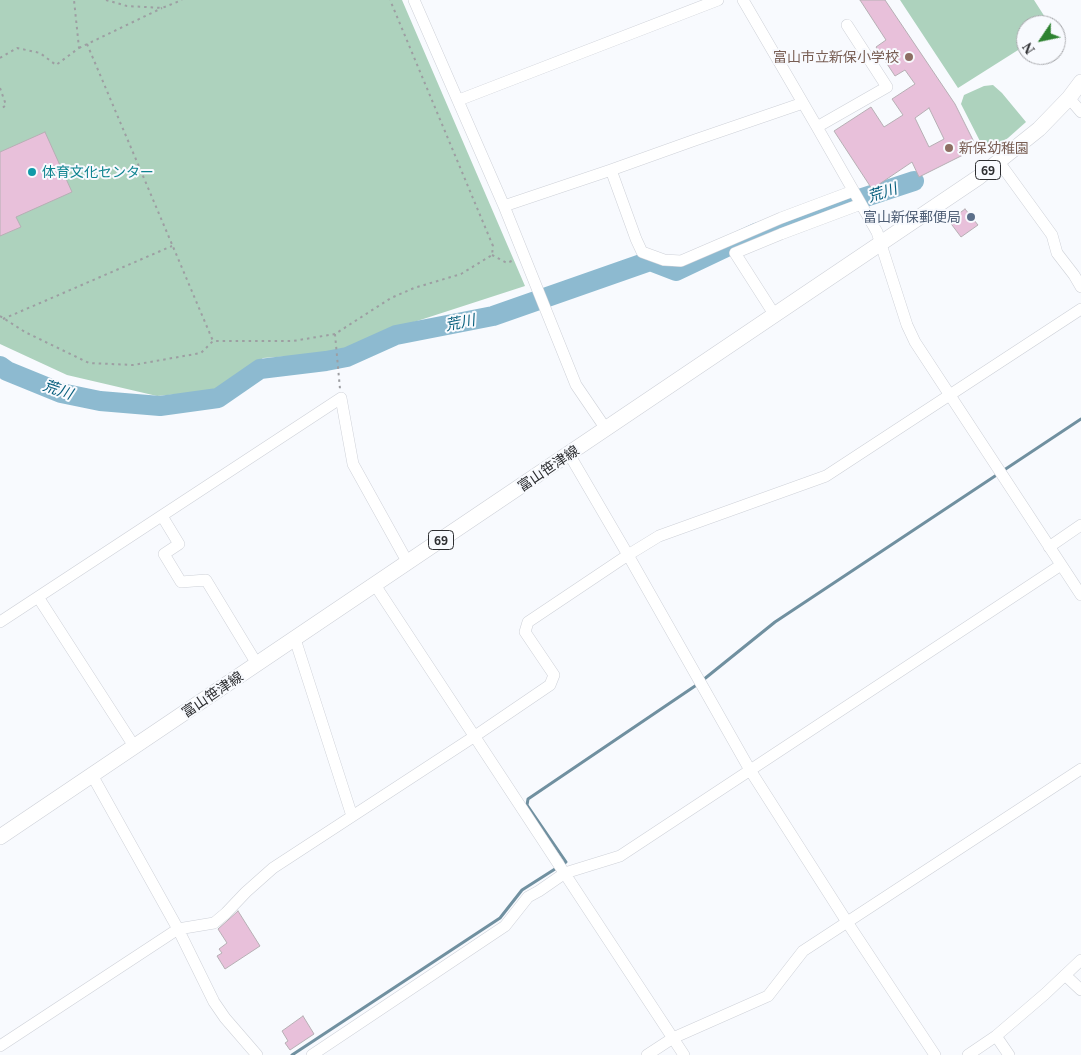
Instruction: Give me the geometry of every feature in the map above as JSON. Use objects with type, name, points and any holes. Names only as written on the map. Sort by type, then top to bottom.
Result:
[{"type":"main road","name":"富山笹津線","points":[[0,837],[774,314],[882,244],[999,162],[1039,129],[1069,98],[1081,82]]},
{"type":"street","points":[[414,0],[504,206],[576,385],[606,429]]},
{"type":"street","points":[[459,100],[718,0]]},
{"type":"street","points":[[743,0],[877,232],[907,324],[916,342],[1081,595]]},
{"type":"street","points":[[818,127],[887,87],[847,25]]},
{"type":"street","points":[[1069,98],[1081,112]]},
{"type":"street","points":[[504,206],[803,103]]},
{"type":"street","points":[[999,162],[1052,235],[1056,253],[1081,287]]},
{"type":"street","points":[[612,170],[642,252],[664,260],[681,261],[781,218],[853,191]]},
{"type":"street","points":[[774,314],[735,253],[861,204]]},
{"type":"street","points":[[0,1046],[178,929],[214,923],[273,868],[550,685],[554,675],[524,632],[528,622],[659,536],[826,476],[1081,309]]},
{"type":"street","points":[[0,622],[341,398],[353,464],[408,563]]},
{"type":"street","points":[[569,454],[750,770],[935,1055]]},
{"type":"street","points":[[162,516],[179,544],[164,554],[181,582],[206,580],[257,664]]},
{"type":"street","points":[[1049,547],[1081,525]]},
{"type":"street","points":[[312,1055],[505,926],[528,898],[562,868],[620,856],[1061,565]]},
{"type":"street","points":[[375,584],[684,1055]]},
{"type":"street","points":[[38,597],[134,746]]},
{"type":"street","points":[[295,639],[352,816]]},
{"type":"street","points":[[647,1055],[673,1038],[768,996],[803,951],[1081,769]]},
{"type":"street","points":[[92,775],[178,929],[214,1002],[225,1018],[257,1055]]},
{"type":"street","points":[[968,1055],[996,1036],[1046,994],[1081,960]]},
{"type":"street","points":[[1066,975],[1081,990]]},
{"type":"street","points":[[996,1036],[1009,1055]]},
{"type":"path","points":[[74,0],[79,48]]},
{"type":"path","points":[[106,0],[127,6],[162,8]]},
{"type":"path","points":[[0,58],[17,48],[40,53],[56,65],[79,48],[182,0]]},
{"type":"path","points":[[390,0],[492,246],[492,255]]},
{"type":"path","points":[[87,44],[213,341]]},
{"type":"path","points":[[0,88],[6,105],[0,110]]},
{"type":"path","points":[[3,318],[172,246]]},
{"type":"path","points":[[492,255],[507,263],[524,256]]},
{"type":"path","points":[[0,316],[25,332],[89,363],[133,365],[201,353],[213,341],[293,341],[334,334],[391,298],[414,288],[461,274],[492,255]]},
{"type":"path","points":[[334,334],[341,398]]},
{"type":"green space","points":[[0,0],[402,0],[525,286],[414,322],[347,352],[263,358],[222,390],[157,396],[67,375],[0,344]]},
{"type":"green space","points":[[900,0],[1034,0],[1044,15],[1016,15],[1016,51],[958,88]]},
{"type":"green space","points":[[993,85],[1026,122],[1008,138],[986,153],[961,104],[964,95],[984,86]]},
{"type":"building","points":[[860,0],[885,0],[955,104],[977,148],[919,177],[912,162],[872,189],[834,131],[871,107],[884,127],[903,115],[892,99],[915,84],[905,70],[895,76],[876,47],[886,40]],"holes":[[[929,108],[944,139],[929,147],[915,118]]]},
{"type":"building","name":"体育文化センター","points":[[45,132],[72,192],[16,217],[21,227],[0,236],[0,152]]},
{"type":"building","points":[[965,209],[978,225],[961,237],[949,221]]},
{"type":"building","points":[[238,911],[260,946],[225,969],[217,956],[222,953],[219,949],[227,943],[218,929]]},
{"type":"building","points":[[303,1016],[314,1034],[290,1050],[285,1043],[288,1041],[282,1031]]},
{"type":"waterway","name":"荒川","points":[[0,366],[7,371],[61,393],[100,401],[160,406],[218,398],[260,369],[347,357],[396,335],[493,316],[650,261],[676,271],[756,233],[914,181]]},
{"type":"waterway","points":[[703,680],[775,622],[1081,419]]},
{"type":"waterway","points":[[292,1055],[500,918],[522,890],[566,862],[527,805],[528,799],[698,684]]},
{"type":"place","name":"富山市立新保小学校","points":[[909,57]]},
{"type":"place","name":"新保幼稚園","points":[[949,148]]},
{"type":"place","name":"体育文化センター","points":[[32,172]]},
{"type":"place","name":"富山新保郵便局","points":[[971,217]]}]
